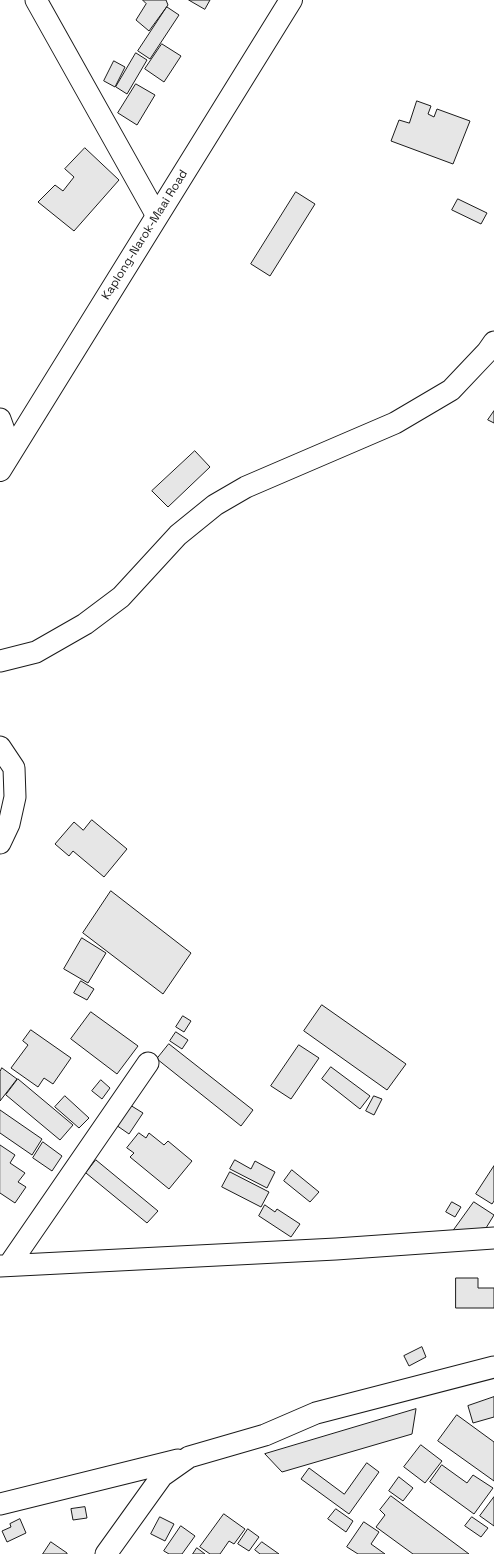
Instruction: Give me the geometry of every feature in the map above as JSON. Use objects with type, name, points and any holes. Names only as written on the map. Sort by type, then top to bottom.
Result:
[{"type":"highway","name":"Kaplong-Narok-Maai Road","points":[[0,470],[291,0]]},
{"type":"street","points":[[36,0],[157,216]]},
{"type":"street","points":[[0,661],[36,652],[85,624],[120,597],[178,534],[215,505],[246,487],[395,423],[451,390],[487,352],[494,342]]},
{"type":"street","points":[[0,419],[11,450]]},
{"type":"street","points":[[0,747],[14,768],[15,797],[9,824],[0,843]]},
{"type":"street","points":[[5,1266],[148,1063]]},
{"type":"street","points":[[5,1266],[321,1250],[494,1238]]},
{"type":"street","points":[[0,1504],[189,1457],[265,1435],[316,1413],[494,1367]]},
{"type":"street","points":[[106,1554],[162,1476],[189,1457]]},
{"type":"building","points":[[143,0],[166,0],[168,5],[149,31],[136,20],[146,4]]},
{"type":"building","points":[[189,0],[210,0],[205,9]]},
{"type":"building","points":[[167,7],[179,15],[150,59],[138,51]]},
{"type":"building","points":[[162,44],[181,56],[164,82],[145,69]]},
{"type":"building","points":[[136,53],[147,60],[127,94],[116,87]]},
{"type":"building","points":[[114,61],[125,67],[115,87],[104,81]]},
{"type":"building","points":[[136,84],[155,95],[137,125],[118,113]]},
{"type":"building","points":[[417,101],[431,106],[428,114],[434,117],[437,109],[470,121],[453,164],[391,141],[399,120],[409,123]]},
{"type":"building","points":[[85,148],[119,180],[74,231],[38,202],[55,185],[63,191],[74,177],[65,169]]},
{"type":"building","points":[[296,192],[315,204],[270,276],[251,264]]},
{"type":"building","points":[[458,199],[487,213],[481,224],[452,210]]},
{"type":"building","points":[[494,411],[494,423],[488,420]]},
{"type":"building","points":[[195,451],[210,467],[168,507],[152,491]]},
{"type":"building","points":[[92,820],[127,849],[104,877],[73,851],[69,856],[55,844],[74,822],[83,830]]},
{"type":"building","points":[[111,891],[191,953],[163,994],[83,933]]},
{"type":"building","points":[[82,938],[106,953],[88,983],[64,969]]},
{"type":"building","points":[[81,981],[94,989],[87,1000],[74,993]]},
{"type":"building","points":[[322,1005],[406,1064],[387,1090],[304,1031]]},
{"type":"building","points":[[91,1012],[138,1046],[117,1074],[71,1039]]},
{"type":"building","points":[[183,1016],[191,1021],[184,1032],[176,1027]]},
{"type":"building","points":[[31,1030],[71,1058],[53,1084],[44,1078],[38,1087],[11,1068],[28,1045],[23,1041]]},
{"type":"building","points":[[176,1032],[188,1040],[182,1049],[170,1041]]},
{"type":"building","points":[[169,1044],[253,1110],[241,1126],[157,1059]]},
{"type":"building","points":[[299,1045],[319,1058],[291,1099],[271,1086]]},
{"type":"building","points":[[331,1067],[370,1096],[360,1109],[322,1079]]},
{"type":"building","points":[[2,1068],[17,1079],[0,1101],[0,1072]]},
{"type":"building","points":[[18,1079],[73,1125],[60,1140],[6,1095]]},
{"type":"building","points":[[101,1080],[110,1088],[102,1099],[92,1091]]},
{"type":"building","points":[[65,1096],[89,1118],[79,1128],[55,1107]]},
{"type":"building","points":[[374,1096],[382,1099],[374,1115],[366,1111]]},
{"type":"building","points":[[130,1105],[143,1113],[129,1134],[116,1125]]},
{"type":"building","points":[[0,1110],[42,1139],[32,1155],[0,1133]]},
{"type":"building","points":[[139,1133],[146,1138],[149,1133],[164,1145],[168,1141],[192,1161],[169,1189],[130,1157],[134,1153],[127,1148]]},
{"type":"building","points":[[43,1142],[62,1156],[52,1171],[33,1158]]},
{"type":"building","points":[[0,1145],[15,1155],[10,1163],[25,1173],[18,1182],[26,1187],[15,1203],[0,1193]]},
{"type":"building","points":[[96,1160],[158,1211],[147,1223],[86,1173]]},
{"type":"building","points":[[235,1160],[251,1169],[255,1161],[275,1172],[267,1188],[230,1169]]},
{"type":"building","points":[[494,1166],[494,1201],[492,1204],[476,1194]]},
{"type":"building","points":[[292,1170],[319,1192],[310,1202],[284,1181]]},
{"type":"building","points":[[230,1172],[269,1192],[261,1207],[222,1187]]},
{"type":"building","points":[[452,1202],[461,1207],[455,1217],[446,1212]]},
{"type":"building","points":[[474,1202],[494,1215],[486,1228],[453,1231]]},
{"type":"building","points":[[265,1205],[275,1212],[277,1209],[300,1224],[291,1237],[259,1216]]},
{"type":"building","points":[[456,1278],[478,1278],[478,1288],[494,1288],[494,1308],[456,1308]]},
{"type":"building","points":[[422,1347],[426,1357],[409,1366],[404,1356]]},
{"type":"building","points":[[494,1397],[494,1417],[473,1423],[468,1406]]},
{"type":"building","points":[[416,1409],[412,1434],[282,1472],[265,1454]]},
{"type":"building","points":[[457,1415],[494,1442],[494,1481],[438,1441]]},
{"type":"building","points":[[421,1445],[442,1461],[425,1483],[404,1467]]},
{"type":"building","points":[[367,1463],[379,1472],[349,1514],[301,1479],[309,1468],[344,1494]]},
{"type":"building","points":[[442,1465],[467,1483],[473,1475],[493,1488],[474,1514],[430,1482]]},
{"type":"building","points":[[399,1477],[413,1488],[403,1501],[389,1491]]},
{"type":"building","points":[[391,1496],[469,1554],[413,1554],[376,1527],[385,1515],[380,1510]]},
{"type":"building","points":[[494,1497],[494,1526],[480,1516]]},
{"type":"building","points":[[85,1507],[87,1518],[73,1520],[71,1509]]},
{"type":"building","points":[[336,1509],[353,1521],[346,1532],[328,1519]]},
{"type":"building","points":[[224,1514],[245,1529],[234,1544],[229,1541],[220,1554],[210,1554],[200,1547]]},
{"type":"building","points":[[160,1517],[174,1524],[165,1541],[151,1534]]},
{"type":"building","points":[[472,1517],[488,1528],[481,1537],[465,1526]]},
{"type":"building","points":[[20,1519],[26,1533],[7,1542],[2,1531],[11,1527],[10,1524]]},
{"type":"building","points":[[364,1522],[379,1532],[371,1544],[385,1554],[358,1554],[347,1547]]},
{"type":"building","points":[[181,1526],[195,1536],[182,1554],[169,1554],[164,1551]]},
{"type":"building","points":[[248,1529],[259,1537],[249,1551],[238,1544]]},
{"type":"building","points":[[51,1542],[67,1553],[67,1554],[43,1554]]},
{"type":"building","points":[[262,1542],[279,1554],[260,1554],[255,1550]]},
{"type":"building","points":[[197,1548],[205,1554],[193,1554]]}]
